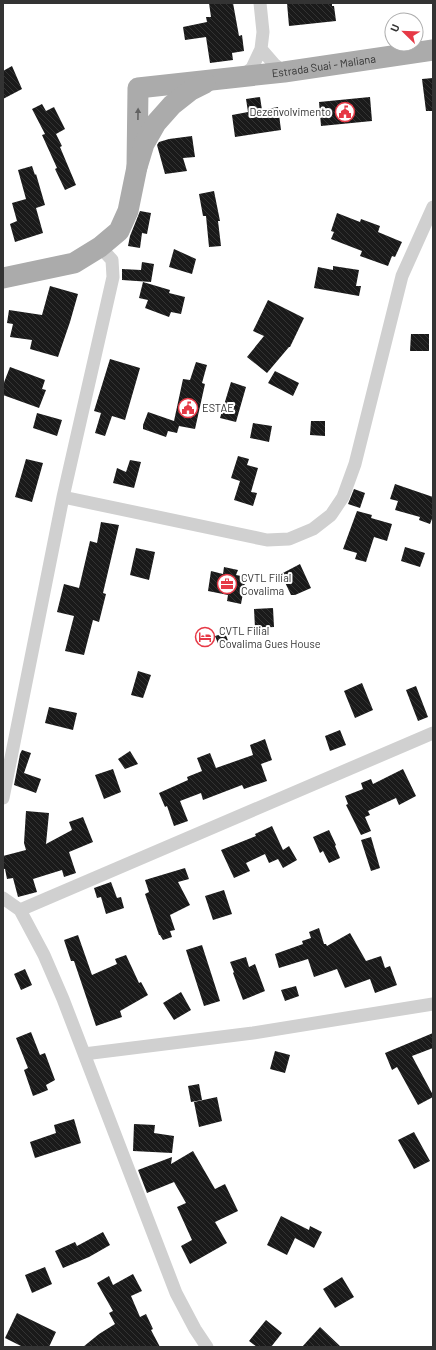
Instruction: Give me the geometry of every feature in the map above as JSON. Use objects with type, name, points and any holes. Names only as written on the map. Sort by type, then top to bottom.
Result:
[{"type":"main road","name":"Estrada Suai - Maliana","points":[[137,167],[138,88],[284,72],[433,50]]},
{"type":"main road","name":"Estrada Suai - Maliana","points":[[3,278],[74,264],[119,231],[128,211],[137,167],[144,144],[156,123],[172,105],[191,90],[213,80]]},
{"type":"street","points":[[240,77],[252,68],[261,49],[263,32],[260,3]]},
{"type":"street","points":[[261,49],[274,64],[284,72]]},
{"type":"street","points":[[63,497],[267,540],[289,538],[313,529],[331,515],[343,497],[355,464],[402,276],[433,207]]},
{"type":"street","points":[[3,798],[63,497],[114,277],[112,260],[100,246]]},
{"type":"street","points":[[20,910],[433,733]]},
{"type":"street","points":[[3,898],[20,910],[44,955],[84,1054],[176,1293],[195,1329],[207,1347]]},
{"type":"street","points":[[84,1054],[253,1033],[433,1004]]},
{"type":"building","points":[[209,3],[233,3],[239,36],[242,35],[244,51],[232,53],[233,60],[210,63],[206,37],[185,40],[183,27],[207,22],[206,17],[211,17]]},
{"type":"building","points":[[287,3],[332,3],[332,6],[334,6],[336,21],[289,26]]},
{"type":"building","points":[[12,66],[22,89],[3,99],[3,71]]},
{"type":"building","points":[[433,78],[433,111],[426,111],[422,79]]},
{"type":"building","points":[[260,97],[262,110],[278,107],[281,130],[235,137],[232,115],[248,112],[246,99]]},
{"type":"building","name":"Dezenvolvimento","points":[[370,97],[372,121],[321,126],[319,102]]},
{"type":"building","points":[[42,104],[46,111],[54,107],[65,129],[56,134],[62,146],[60,147],[76,185],[65,190],[42,135],[45,134],[32,109]]},
{"type":"building","points":[[192,136],[195,157],[183,158],[187,171],[165,174],[157,145],[159,142]]},
{"type":"building","points":[[32,166],[35,175],[36,174],[45,205],[36,208],[43,233],[15,242],[10,224],[17,221],[12,203],[26,199],[18,170]]},
{"type":"building","points":[[214,191],[220,221],[218,221],[221,246],[209,247],[206,216],[203,216],[199,194]]},
{"type":"building","points":[[140,211],[151,213],[147,234],[142,233],[140,248],[128,246],[130,236]]},
{"type":"building","points":[[337,213],[360,222],[361,219],[380,226],[378,232],[402,242],[395,257],[392,256],[388,266],[360,256],[362,251],[331,239],[334,232],[331,231]]},
{"type":"building","points":[[174,249],[196,259],[192,274],[169,267]]},
{"type":"building","points":[[142,262],[154,264],[151,282],[122,280],[122,269],[141,270]]},
{"type":"building","points":[[333,266],[359,270],[356,286],[361,286],[359,296],[314,288],[318,267],[333,270]]},
{"type":"building","points":[[143,282],[170,290],[169,293],[185,297],[181,314],[171,312],[169,317],[145,308],[148,300],[139,298]]},
{"type":"building","points":[[50,286],[78,294],[58,357],[30,349],[32,340],[10,337],[13,324],[7,323],[9,310],[42,315]]},
{"type":"building","points":[[268,300],[304,318],[290,347],[267,373],[247,357],[264,336],[253,331]]},
{"type":"building","points":[[411,334],[429,334],[429,351],[410,351]]},
{"type":"building","points":[[110,359],[140,368],[125,420],[112,416],[105,436],[95,433],[101,413],[94,411]]},
{"type":"building","points":[[196,362],[207,365],[202,383],[205,384],[195,429],[179,426],[177,433],[168,431],[166,437],[143,429],[148,412],[174,421],[183,379],[190,380]]},
{"type":"building","points":[[10,367],[45,380],[42,389],[46,390],[39,408],[3,395],[3,385]]},
{"type":"building","points":[[275,371],[299,383],[293,396],[268,383]]},
{"type":"building","points":[[231,382],[246,387],[236,422],[220,418]]},
{"type":"building","points":[[37,413],[62,420],[57,436],[33,428]]},
{"type":"building","points":[[311,421],[325,421],[325,436],[310,435]]},
{"type":"building","points":[[253,423],[272,426],[269,442],[250,438]]},
{"type":"building","points":[[238,456],[249,459],[247,465],[258,468],[251,492],[257,493],[253,506],[234,500],[240,481],[231,478]]},
{"type":"building","points":[[26,459],[43,463],[32,502],[15,497]]},
{"type":"building","points":[[130,460],[141,462],[134,488],[113,483],[117,468],[126,472]]},
{"type":"building","points":[[395,484],[433,497],[433,516],[430,524],[419,520],[420,517],[395,510],[398,501],[390,499]]},
{"type":"building","points":[[354,489],[365,493],[360,508],[348,504]]},
{"type":"building","points":[[357,511],[372,515],[371,518],[392,524],[387,541],[374,537],[366,562],[355,559],[357,553],[343,549]]},
{"type":"building","points":[[101,522],[119,525],[103,593],[106,594],[99,622],[93,620],[84,655],[65,651],[74,616],[57,612],[64,584],[79,588],[90,541],[97,543]]},
{"type":"building","points":[[405,547],[425,553],[420,567],[401,561]]},
{"type":"building","points":[[136,548],[155,552],[149,580],[130,575]]},
{"type":"building","points":[[300,564],[311,588],[295,595],[291,595],[281,574]]},
{"type":"building","name":"CVTL Filial Covalima","points":[[224,567],[238,570],[236,575],[246,577],[241,604],[227,601],[228,595],[208,591],[211,571],[223,574]]},
{"type":"building","points":[[273,608],[274,627],[255,628],[254,609]]},
{"type":"building","points":[[225,633],[229,643],[219,646],[215,636]]},
{"type":"building","points":[[138,671],[151,675],[143,698],[131,695]]},
{"type":"building","points":[[362,683],[373,710],[355,718],[344,691]]},
{"type":"building","points":[[416,686],[428,717],[418,721],[406,690]]},
{"type":"building","points":[[49,707],[77,713],[73,730],[45,723]]},
{"type":"building","points":[[340,730],[346,745],[330,751],[325,736]]},
{"type":"building","points":[[265,739],[272,760],[261,764],[267,781],[244,789],[242,785],[203,800],[201,793],[180,801],[188,821],[174,826],[167,806],[165,807],[159,793],[188,780],[187,777],[202,771],[197,758],[210,753],[216,768],[253,755],[250,745]]},
{"type":"building","points":[[22,750],[31,753],[24,773],[41,779],[36,793],[14,785]]},
{"type":"building","points":[[130,751],[138,764],[125,769],[118,759]]},
{"type":"building","points":[[113,769],[121,792],[104,799],[95,775]]},
{"type":"building","points":[[403,769],[416,796],[399,805],[396,798],[368,811],[370,815],[365,817],[371,831],[361,835],[346,805],[348,804],[345,796],[363,789],[361,783],[371,779],[373,784]]},
{"type":"building","points":[[26,811],[49,813],[46,844],[72,830],[69,822],[83,817],[93,842],[69,852],[76,873],[64,877],[62,870],[33,879],[37,892],[18,897],[13,878],[7,879],[5,869],[3,869],[3,856],[26,850],[24,843]]},
{"type":"building","points":[[272,826],[283,850],[289,846],[297,860],[283,868],[278,859],[269,863],[265,854],[246,863],[250,871],[234,878],[221,850],[256,836],[255,834]]},
{"type":"building","points":[[329,830],[340,858],[329,863],[323,851],[320,853],[313,837]]},
{"type":"building","points":[[371,837],[380,868],[371,871],[361,840]]},
{"type":"building","points":[[185,868],[189,879],[178,882],[190,905],[170,915],[175,930],[170,931],[172,937],[163,940],[159,935],[145,894],[149,892],[145,880]]},
{"type":"building","points":[[111,882],[117,898],[121,897],[124,908],[106,914],[101,897],[97,898],[94,888]]},
{"type":"building","points":[[224,890],[232,914],[213,920],[205,896]]},
{"type":"building","points":[[319,928],[324,944],[327,946],[350,933],[366,961],[381,956],[385,968],[390,966],[397,985],[375,993],[370,979],[345,988],[337,969],[314,977],[308,959],[279,968],[275,954],[303,944],[302,941],[311,938],[309,932]]},
{"type":"building","points":[[78,935],[92,975],[117,964],[115,959],[126,955],[139,983],[141,982],[148,995],[120,1011],[122,1017],[96,1026],[74,961],[71,961],[64,940]]},
{"type":"building","points":[[202,945],[220,1001],[204,1006],[186,950]]},
{"type":"building","points":[[246,957],[249,967],[255,964],[265,991],[243,1000],[230,962]]},
{"type":"building","points":[[25,969],[32,985],[21,990],[14,974]]},
{"type":"building","points":[[296,986],[299,996],[285,1001],[281,990]]},
{"type":"building","points":[[181,992],[191,1010],[174,1020],[163,1003]]},
{"type":"building","points":[[31,1032],[40,1055],[45,1053],[55,1080],[46,1085],[48,1090],[33,1096],[24,1070],[28,1068],[16,1038]]},
{"type":"building","points":[[433,1033],[433,1048],[412,1056],[433,1095],[433,1097],[418,1105],[397,1067],[392,1070],[385,1053]]},
{"type":"building","points":[[275,1051],[290,1055],[285,1073],[270,1069]]},
{"type":"building","points":[[199,1084],[202,1100],[191,1102],[188,1086]]},
{"type":"building","points":[[217,1097],[222,1121],[199,1127],[194,1102]]},
{"type":"building","points":[[74,1119],[81,1143],[35,1158],[30,1142],[56,1133],[54,1125]]},
{"type":"building","points":[[134,1124],[155,1125],[154,1133],[174,1136],[172,1153],[133,1151]]},
{"type":"building","points":[[414,1132],[430,1161],[414,1169],[398,1140]]},
{"type":"building","points":[[193,1151],[215,1189],[225,1184],[238,1211],[215,1222],[227,1243],[190,1264],[181,1246],[192,1240],[177,1207],[186,1203],[174,1182],[147,1193],[138,1170],[172,1157],[171,1164]]},
{"type":"building","points":[[281,1216],[309,1230],[310,1226],[322,1232],[314,1248],[295,1238],[287,1255],[267,1245]]},
{"type":"building","points":[[103,1232],[110,1245],[89,1257],[63,1268],[55,1251],[75,1242],[77,1246]]},
{"type":"building","points":[[45,1267],[52,1284],[32,1293],[25,1275]]},
{"type":"building","points":[[133,1274],[142,1291],[131,1296],[140,1317],[146,1314],[153,1329],[151,1330],[160,1347],[83,1347],[99,1334],[115,1324],[109,1313],[113,1311],[97,1283],[109,1276],[113,1285]]},
{"type":"building","points":[[342,1277],[354,1297],[335,1308],[323,1289]]},
{"type":"building","points":[[17,1313],[56,1332],[49,1347],[23,1347],[5,1338]]},
{"type":"building","points":[[266,1320],[282,1333],[271,1347],[257,1347],[249,1341]]},
{"type":"building","points":[[320,1327],[341,1347],[302,1347]]},
{"type":"place","name":"Dezenvolvimento","points":[[345,112]]},
{"type":"place","name":"ESTAE","points":[[188,408]]},
{"type":"place","name":"CVTL Filial Covalima","points":[[227,584]]},
{"type":"place","name":"CVTL Filial Covalima Gues House","points":[[205,637]]}]
